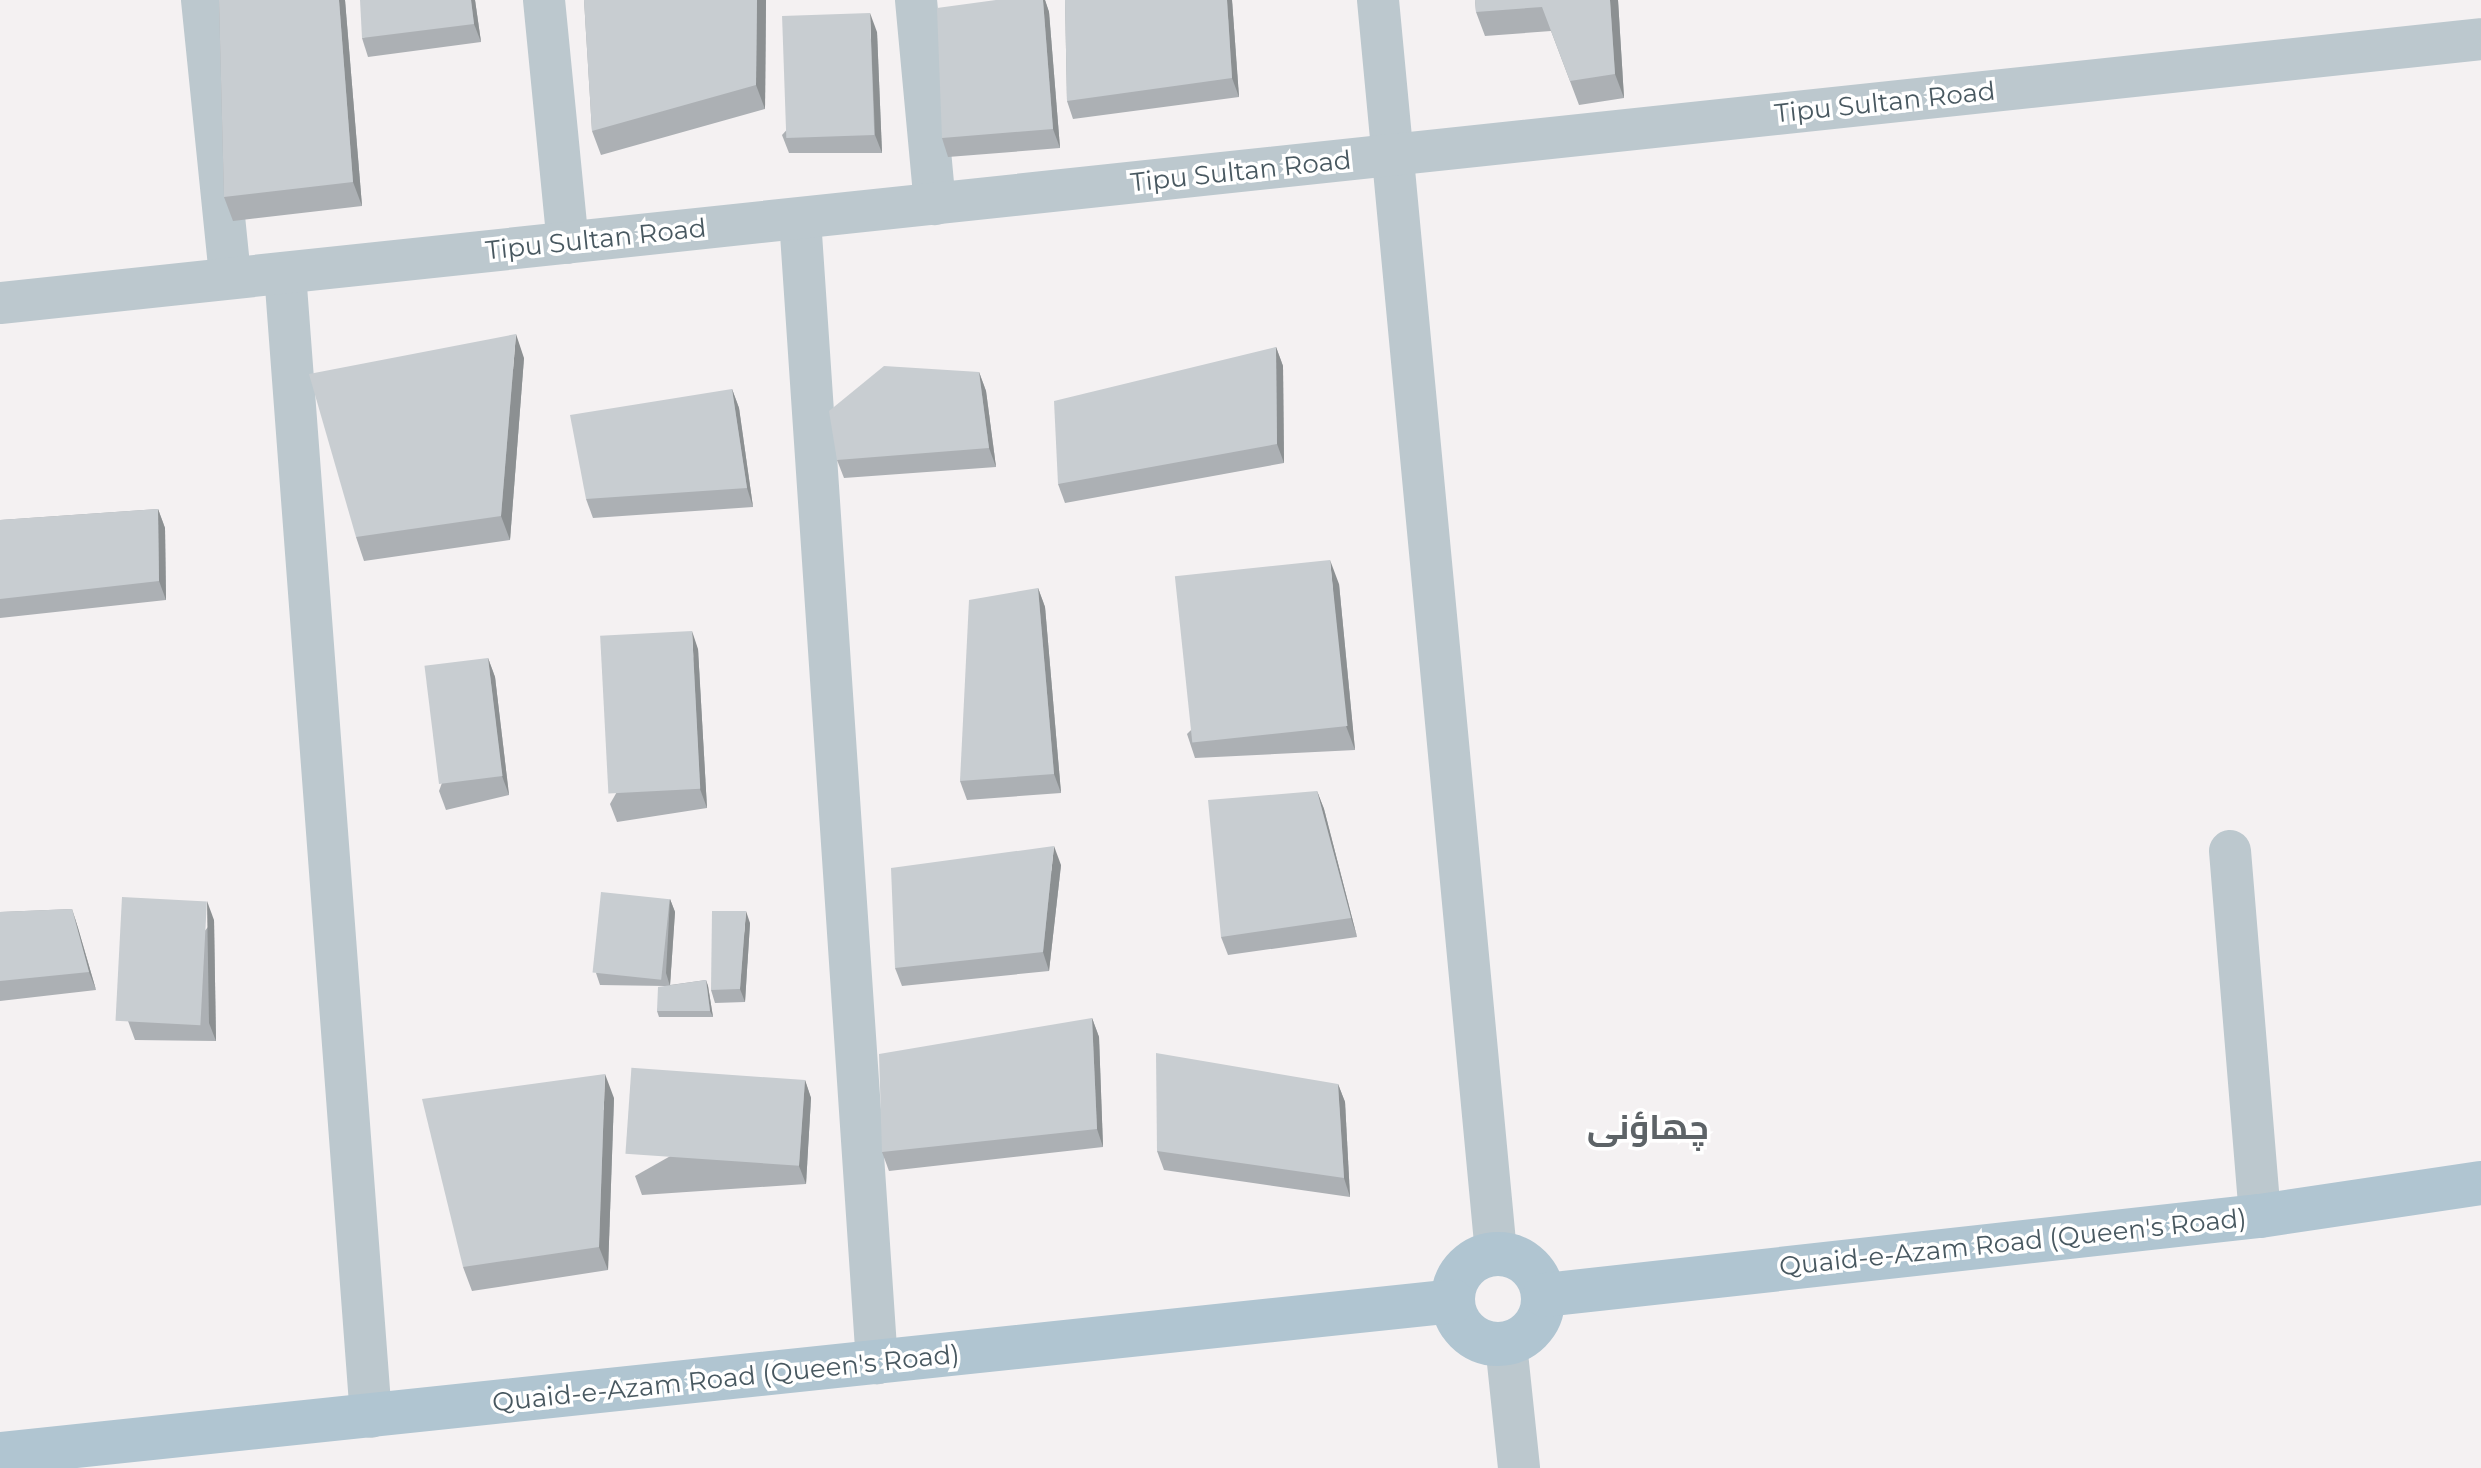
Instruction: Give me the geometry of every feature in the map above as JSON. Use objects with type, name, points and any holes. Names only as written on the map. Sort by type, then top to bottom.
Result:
[{"type":"main road","name":"Quaid-e-Azam Road (Queen's Road)","points":[[1545,1295],[2260,1216],[2481,1183]]},
{"type":"main road","points":[[1496,1252],[1519,1257],[1537,1273],[1545,1295],[1540,1317],[1527,1334],[1506,1344],[1487,1343],[1470,1334],[1457,1320],[1453,1301],[1457,1278],[1473,1260],[1496,1252]]},
{"type":"main road","name":"Quaid-e-Azam Road (Queen's Road)","points":[[0,1454],[1453,1301]]},
{"type":"street","points":[[202,0],[230,278]]},
{"type":"street","points":[[544,0],[568,243]]},
{"type":"street","points":[[916,0],[935,204]]},
{"type":"street","points":[[1378,0],[1496,1252]]},
{"type":"street","name":"Tipu Sultan Road","points":[[0,303],[2481,39]]},
{"type":"street","points":[[800,219],[877,1363]]},
{"type":"street","points":[[285,273],[371,1417]]},
{"type":"street","points":[[2230,851],[2260,1216]]},
{"type":"street","points":[[1506,1344],[1508,1467]]},
{"type":"building","points":[[219,0],[339,0],[353,182],[224,197]]},
{"type":"building","points":[[360,0],[471,0],[474,24],[362,38]]},
{"type":"building","points":[[584,0],[757,0],[756,85],[592,131]]},
{"type":"building","points":[[996,0],[1043,0],[1053,129],[942,138],[937,8]]},
{"type":"building","points":[[1065,0],[1227,0],[1232,78],[1067,101]]},
{"type":"building","points":[[1475,0],[1610,0],[1615,74],[1570,81],[1542,7],[1476,12]]},
{"type":"building","points":[[870,13],[874,135],[786,138],[782,16]]},
{"type":"building","points":[[516,334],[501,516],[356,537],[309,374]]},
{"type":"building","points":[[1276,347],[1277,444],[1058,484],[1054,401]]},
{"type":"building","points":[[884,366],[979,372],[989,448],[837,460],[829,411]]},
{"type":"building","points":[[732,389],[747,488],[586,499],[570,415]]},
{"type":"building","points":[[158,509],[159,581],[0,599],[0,520]]},
{"type":"building","points":[[1330,560],[1347,726],[1192,742],[1175,576]]},
{"type":"building","points":[[1038,588],[1054,774],[960,781],[969,600]]},
{"type":"building","points":[[692,631],[700,789],[608,794],[600,636]]},
{"type":"building","points":[[488,658],[503,776],[439,784],[424,666]]},
{"type":"building","points":[[1317,791],[1351,918],[1221,937],[1208,800]]},
{"type":"building","points":[[1054,846],[1043,952],[895,968],[891,868]]},
{"type":"building","points":[[601,892],[670,899],[661,980],[593,973]]},
{"type":"building","points":[[122,897],[207,901],[200,1025],[116,1021]]},
{"type":"building","points":[[72,909],[89,972],[0,981],[0,912]]},
{"type":"building","points":[[712,911],[746,911],[740,989],[711,990]]},
{"type":"building","points":[[706,980],[710,1011],[657,1011],[658,987]]},
{"type":"building","points":[[1092,1018],[1097,1129],[882,1152],[879,1054]]},
{"type":"building","points":[[1156,1053],[1338,1084],[1344,1178],[1157,1151]]},
{"type":"building","points":[[631,1068],[805,1080],[799,1166],[625,1154]]},
{"type":"building","points":[[605,1074],[599,1247],[463,1267],[422,1099]]},
{"type":"district","name":"چھاؤنی","points":[[1648,1128]]}]
